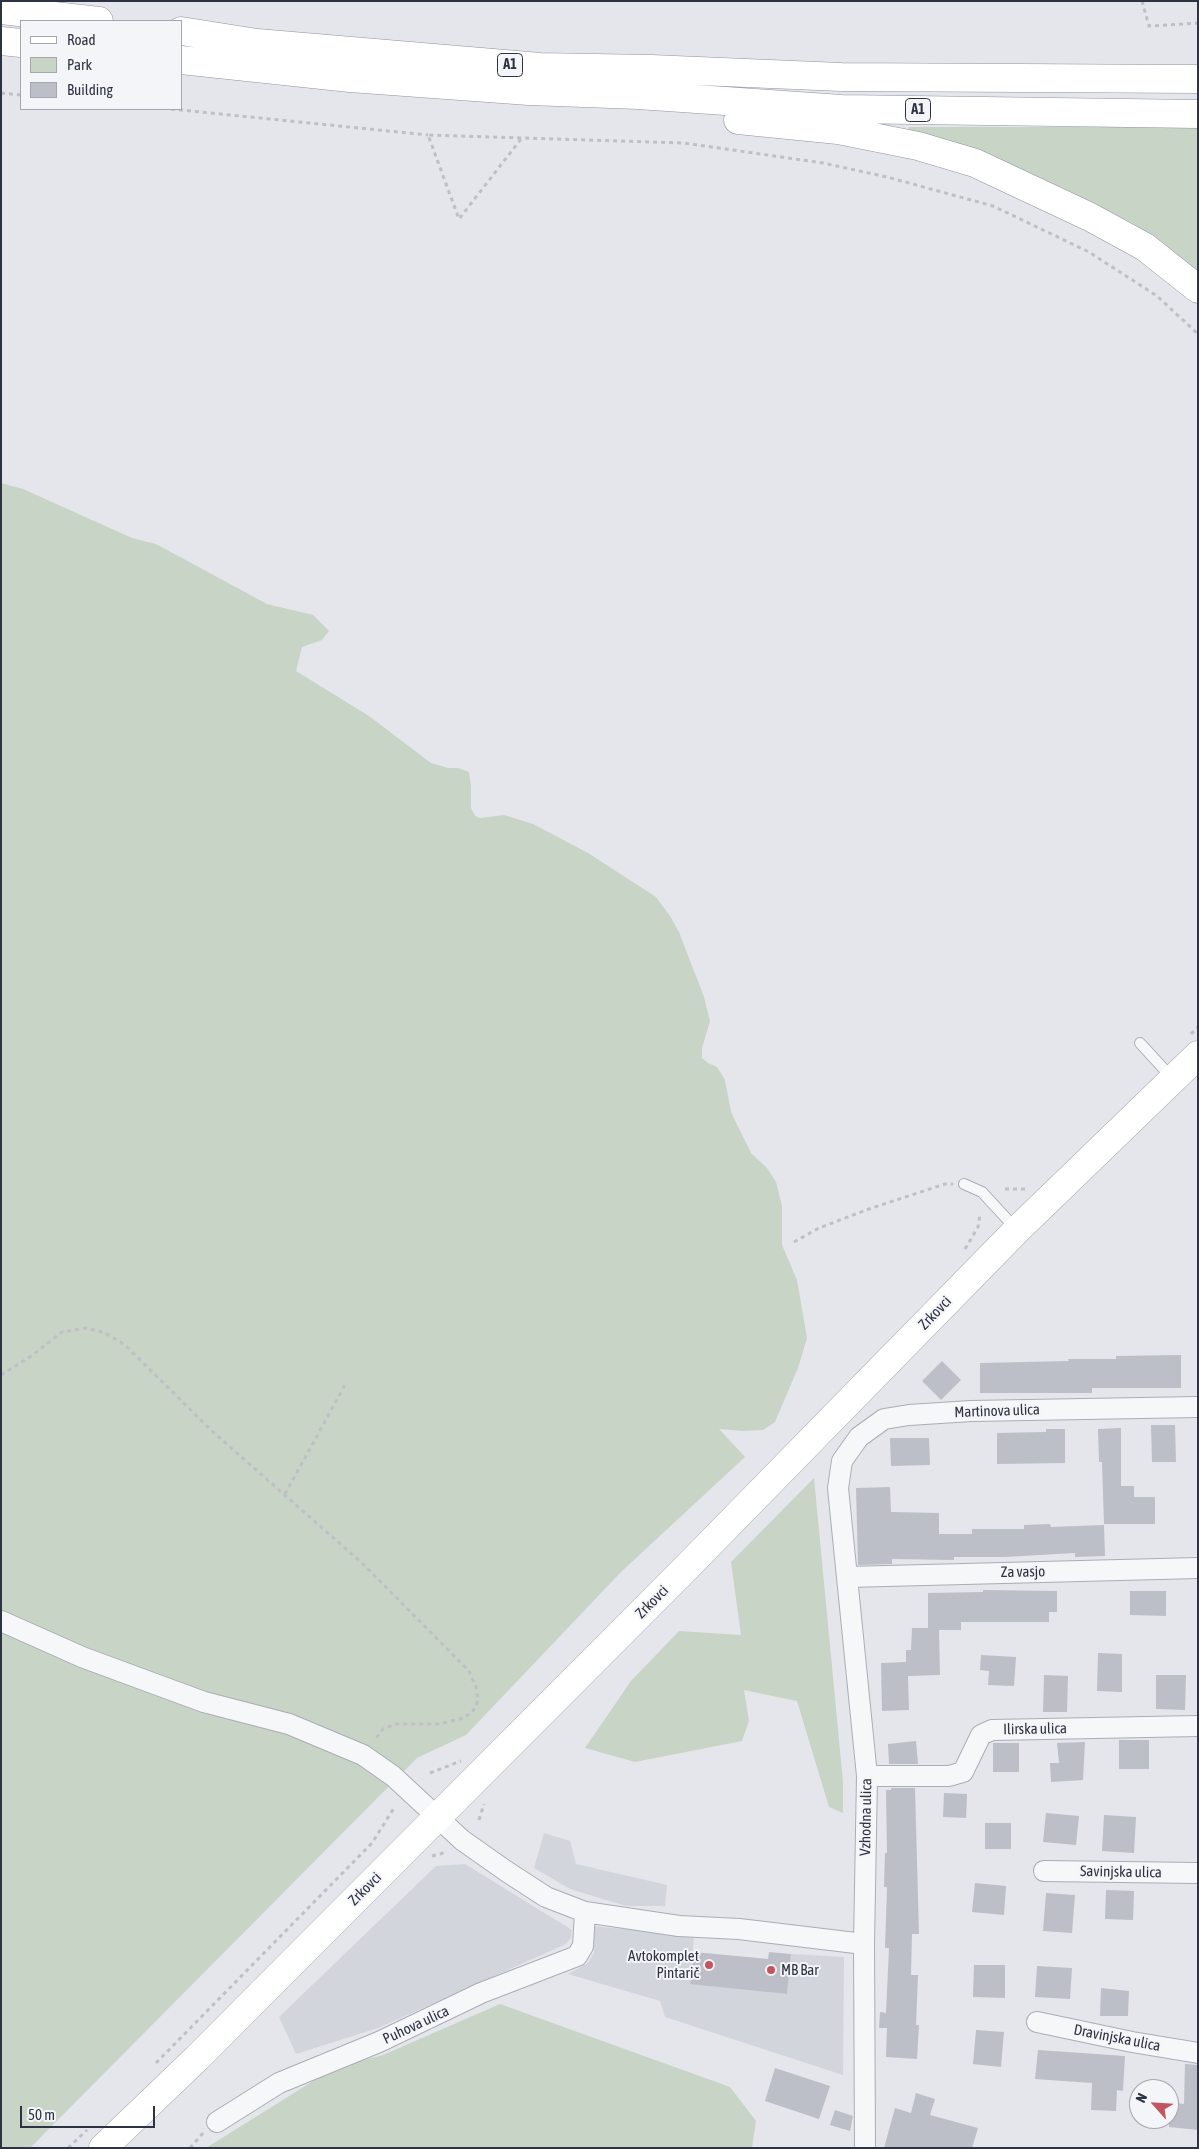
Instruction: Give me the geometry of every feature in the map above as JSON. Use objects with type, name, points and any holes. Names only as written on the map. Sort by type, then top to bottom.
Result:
[{"type":"main road","points":[[1,10],[90,20]]},
{"type":"main road","name":"A1","points":[[182,32],[257,43],[540,67],[651,69],[840,77],[1198,79]]},
{"type":"main road","points":[[1,41],[20,43]]},
{"type":"main road","name":"A1","points":[[182,60],[350,78],[529,91],[638,95],[842,108],[1198,114]]},
{"type":"main road","points":[[638,95],[656,111],[838,130],[918,146],[975,163],[1090,217],[1145,247],[1198,289]]},
{"type":"main road","name":"Zrkovci","points":[[96,2138],[197,2058],[684,1570],[1017,1230],[1198,1055]]},
{"type":"street","name":"Martinova ulica","points":[[838,1488],[842,1461],[859,1437],[884,1419],[971,1410],[1198,1407]]},
{"type":"street","name":"Vzhodna ulica","points":[[838,1488],[867,1776],[864,1944],[865,2148]]},
{"type":"street","name":"Za vasjo","points":[[847,1576],[1198,1568]]},
{"type":"street","points":[[1,1621],[82,1656],[163,1687],[204,1702],[289,1724],[363,1755],[393,1776],[462,1840],[524,1884],[546,1896],[585,1912],[679,1926],[739,1929],[864,1944]]},
{"type":"street","name":"Ilirska ulica","points":[[867,1776],[949,1776],[962,1772],[982,1735],[992,1730],[1198,1726]]},
{"type":"street","name":"Savinjska ulica","points":[[1044,1871],[1198,1873]]},
{"type":"street","name":"Puhova ulica","points":[[217,2122],[278,2083],[379,2042],[481,1993],[577,1956],[583,1946],[585,1912]]},
{"type":"street","name":"Dravinjska ulica","points":[[1037,2022],[1132,2042],[1198,2053]]},
{"type":"lane","points":[[1140,1043],[1173,1080]]},
{"type":"lane","points":[[964,1184],[982,1192],[1017,1230]]},
{"type":"path","points":[[1142,1],[1149,26],[1198,23]]},
{"type":"path","points":[[1,94],[20,95]]},
{"type":"path","points":[[181,110],[428,135],[684,143],[823,162],[887,177],[993,206],[1089,252],[1157,296],[1198,334]]},
{"type":"path","points":[[428,135],[459,219],[521,139]]},
{"type":"path","points":[[794,1242],[819,1228],[893,1201],[945,1184],[964,1184]]},
{"type":"path","points":[[1,1375],[30,1357],[62,1332],[86,1328],[105,1333],[125,1345],[214,1432],[362,1563],[469,1671],[476,1687],[478,1700],[472,1713],[460,1719],[438,1724],[396,1724],[383,1729],[363,1755]]},
{"type":"path","points":[[285,1494],[344,1385]]},
{"type":"path","points":[[149,2070],[372,1843],[394,1808]]},
{"type":"path","points":[[68,2148],[96,2138]]},
{"type":"shaded area","points":[[544,1833],[570,1841],[576,1864],[667,1885],[665,1906],[626,1906],[570,1889],[534,1868]]},
{"type":"shaded area","points":[[465,1864],[572,1930],[571,1938],[566,1944],[378,2028],[296,2054],[279,2017],[436,1866]]},
{"type":"shaded area","points":[[592,1926],[694,1936],[690,1983],[787,1994],[791,1954],[844,1957],[843,2075],[665,2017],[660,2001],[568,1974],[588,1963],[594,1953]]},
{"type":"green space","points":[[909,127],[1198,127],[1198,272],[1134,224],[1065,189],[960,147],[907,133]]},
{"type":"green space","points":[[1,483],[23,489],[132,538],[156,544],[267,604],[313,615],[329,631],[322,640],[302,647],[296,671],[369,716],[431,763],[469,772],[471,808],[475,816],[480,818],[504,815],[533,824],[588,853],[656,897],[679,932],[704,997],[710,1021],[702,1048],[702,1058],[717,1067],[725,1080],[731,1112],[751,1153],[767,1168],[776,1182],[782,1206],[782,1245],[797,1280],[807,1338],[798,1368],[775,1422],[763,1430],[719,1429],[745,1457],[621,1572],[466,1735],[417,1758],[30,2148],[1,2148]]},
{"type":"green space","points":[[814,1478],[843,1782],[843,1813],[829,1807],[797,1701],[744,1690],[749,1721],[742,1741],[635,1762],[585,1748],[631,1681],[679,1631],[741,1635],[731,1562]]},
{"type":"green space","points":[[500,2004],[730,2087],[756,2121],[752,2148],[206,2148],[334,2068],[383,2055]]},
{"type":"building","points":[[1181,1355],[1181,1388],[1092,1388],[1092,1393],[980,1393],[980,1363],[1116,1359],[1116,1356]]},
{"type":"building","points":[[942,1361],[961,1380],[941,1400],[922,1381]]},
{"type":"building","points":[[1151,1425],[1175,1425],[1176,1462],[1152,1462]]},
{"type":"building","points":[[1121,1428],[1121,1486],[1134,1486],[1134,1497],[1155,1497],[1155,1524],[1104,1524],[1102,1462],[1099,1462],[1098,1429]]},
{"type":"building","points":[[1046,1429],[1065,1429],[1065,1463],[997,1464],[997,1433],[1046,1432]]},
{"type":"building","points":[[890,1438],[929,1438],[930,1465],[891,1466]]},
{"type":"building","points":[[890,1487],[891,1512],[939,1513],[939,1534],[972,1534],[972,1529],[1024,1529],[1024,1525],[1050,1524],[1051,1527],[1104,1525],[1105,1556],[1075,1557],[1075,1553],[1005,1557],[954,1557],[954,1560],[892,1559],[892,1564],[858,1565],[856,1488]]},
{"type":"building","points":[[983,1590],[1057,1591],[1057,1612],[1049,1612],[1049,1622],[961,1622],[961,1630],[939,1630],[940,1675],[908,1676],[909,1710],[882,1711],[881,1663],[906,1662],[906,1650],[911,1650],[912,1628],[928,1628],[928,1593],[983,1592]]},
{"type":"building","points":[[1130,1591],[1166,1591],[1166,1616],[1130,1615]]},
{"type":"building","points":[[1098,1653],[1122,1654],[1122,1692],[1097,1691]]},
{"type":"building","points":[[981,1655],[1016,1657],[1014,1686],[988,1685],[989,1671],[980,1670]]},
{"type":"building","points":[[1044,1675],[1068,1676],[1067,1712],[1043,1712]]},
{"type":"building","points":[[1156,1675],[1186,1675],[1185,1710],[1156,1709]]},
{"type":"building","points":[[1119,1740],[1149,1740],[1149,1769],[1119,1769]]},
{"type":"building","points":[[916,1741],[918,1764],[889,1764],[888,1744]]},
{"type":"building","points":[[1085,1742],[1083,1780],[1051,1782],[1050,1763],[1059,1763],[1057,1743]]},
{"type":"building","points":[[993,1743],[1019,1743],[1019,1772],[993,1772]]},
{"type":"building","points":[[891,1788],[915,1788],[919,1934],[912,1934],[911,1975],[918,1975],[916,2025],[919,2025],[917,2059],[886,2057],[887,2028],[879,2028],[880,2012],[886,2013],[889,1948],[885,1948],[887,1887],[884,1887],[885,1853],[887,1853],[886,1790],[891,1790]]},
{"type":"building","points":[[944,1793],[967,1794],[966,1818],[943,1817]]},
{"type":"building","points":[[1046,1813],[1079,1816],[1076,1845],[1043,1842]]},
{"type":"building","points":[[1104,1815],[1136,1817],[1134,1853],[1102,1851]]},
{"type":"building","points":[[985,1823],[1011,1823],[1011,1849],[985,1849]]},
{"type":"building","points":[[975,1883],[1006,1886],[1004,1915],[972,1912]]},
{"type":"building","points":[[1106,1890],[1134,1891],[1133,1920],[1105,1919]]},
{"type":"building","points":[[1046,1893],[1075,1895],[1072,1933],[1043,1931]]},
{"type":"building","points":[[694,1952],[768,1959],[769,1952],[791,1954],[787,1994],[690,1984]]},
{"type":"building","points":[[974,1965],[1005,1965],[1005,1998],[973,1997]]},
{"type":"building","points":[[1037,1966],[1072,1968],[1070,1999],[1035,1997]]},
{"type":"building","points":[[1101,1988],[1129,1991],[1128,2016],[1100,2016]]},
{"type":"building","points":[[976,2030],[1004,2032],[1001,2067],[973,2064]]},
{"type":"building","points":[[1038,2050],[1125,2056],[1123,2091],[1117,2090],[1116,2111],[1091,2110],[1092,2083],[1035,2079]]},
{"type":"building","points":[[1185,2064],[1198,2065],[1198,2130],[1179,2128],[1179,2103],[1184,2104]]},
{"type":"building","points":[[775,2068],[830,2086],[819,2119],[765,2101]]},
{"type":"building","points":[[916,2093],[935,2099],[930,2115],[978,2128],[972,2148],[884,2148],[895,2108],[911,2113]]},
{"type":"building","points":[[835,2110],[853,2116],[850,2131],[830,2125]]},
{"type":"place","name":"Avtokomplet Pintarič","points":[[709,1965]]},
{"type":"place","name":"MB Bar","points":[[771,1970]]}]
